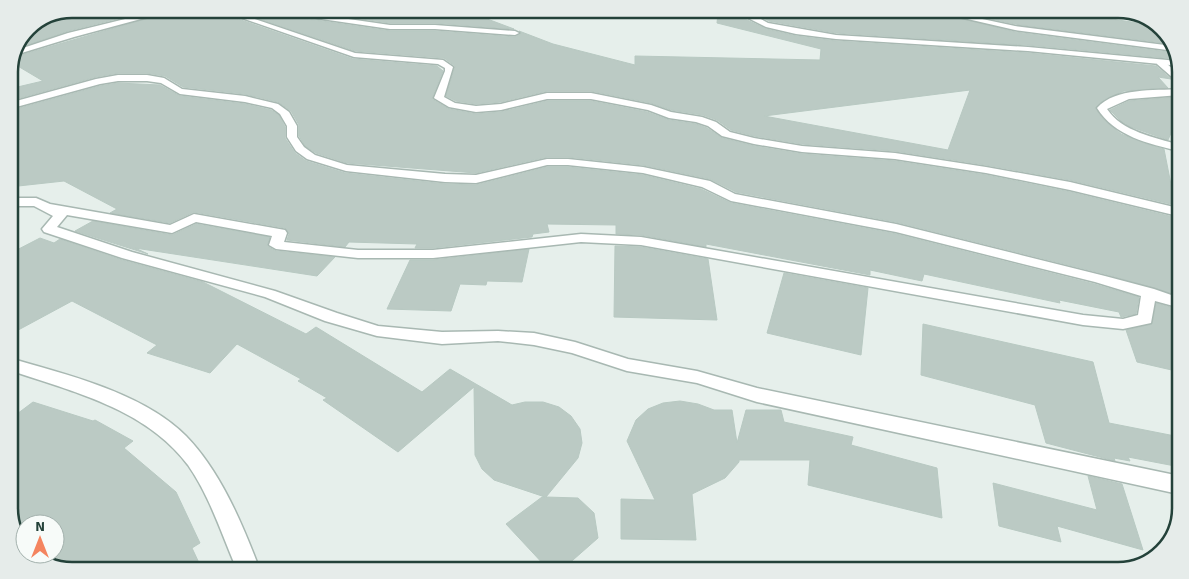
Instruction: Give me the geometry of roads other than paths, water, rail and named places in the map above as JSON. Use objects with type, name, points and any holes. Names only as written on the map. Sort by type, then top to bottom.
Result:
[{"type":"street","points":[[22,51],[71,35],[139,18]]},
{"type":"street","points":[[245,18],[354,55],[440,62],[449,67],[449,71],[439,98],[463,108],[501,108],[561,95],[591,96],[651,108],[669,115],[698,119],[712,124],[726,134],[754,141],[802,149],[895,156],[1024,176],[1171,210]]},
{"type":"street","points":[[328,18],[390,27],[515,33]]},
{"type":"street","points":[[750,18],[762,24],[816,34],[1170,63]]},
{"type":"street","points":[[968,18],[1016,28],[1166,48]]},
{"type":"street","points":[[1160,62],[1171,72]]},
{"type":"street","points":[[18,104],[99,81],[118,78],[147,78],[164,81],[180,91],[245,99],[275,106],[284,112],[292,126],[292,137],[300,149],[311,157],[346,168],[445,178],[476,179],[547,162],[568,162],[643,170],[706,184],[731,197],[896,228],[1149,292],[1172,300]]},
{"type":"street","points":[[1171,93],[1123,98],[1106,104],[1102,108],[1109,120],[1129,131],[1171,145]]},
{"type":"street","points":[[18,202],[36,202],[61,215],[49,229],[111,250],[270,294],[331,317],[377,331],[442,338],[516,337],[554,343],[627,365],[696,376],[757,395],[1172,484]]},
{"type":"street","points":[[46,207],[172,229],[194,218],[280,233],[276,245],[358,254],[433,254],[581,238],[641,242],[1083,320],[1124,324],[1145,318],[1149,292]]},
{"type":"street","points":[[18,367],[120,402],[149,417],[178,440],[194,460],[211,488],[246,562]]}]
